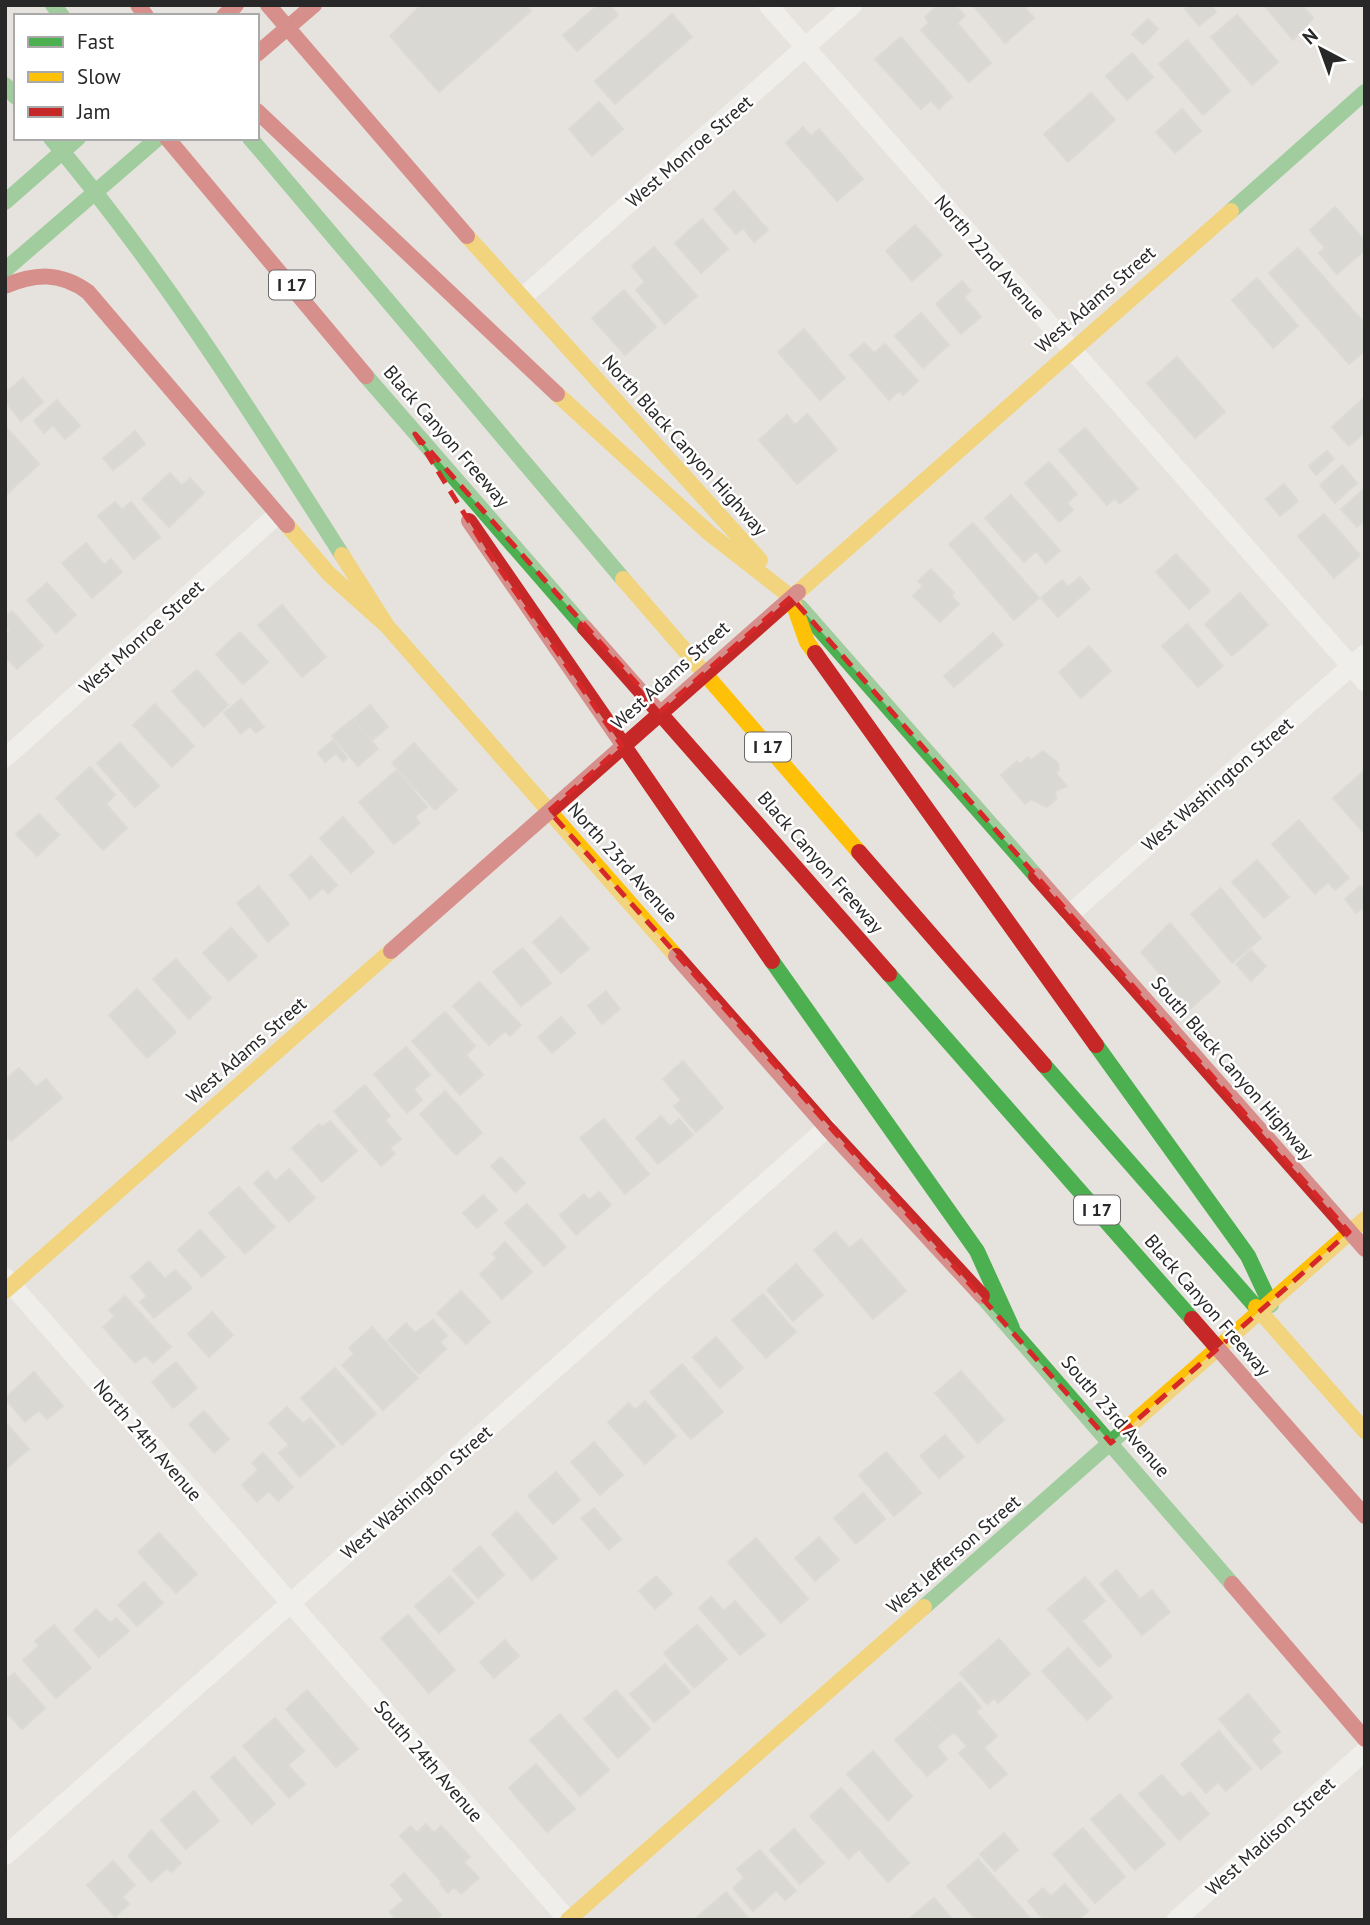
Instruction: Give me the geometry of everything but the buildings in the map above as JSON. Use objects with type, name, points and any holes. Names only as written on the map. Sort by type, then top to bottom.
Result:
[{"type":"main road","name":"North Black Canyon Highway","points":[[268,5],[429,194],[725,518],[791,597],[1070,914]]},
{"type":"main road","points":[[259,52],[314,5]]},
{"type":"main road","name":"West Adams Street","points":[[8,1284],[1365,92]]},
{"type":"main road","points":[[259,113],[629,462],[709,533],[791,597],[807,642],[1248,1256],[1293,1349]]},
{"type":"main road","points":[[53,140],[96,191],[225,370],[387,626]]},
{"type":"main road","points":[[5,202],[76,140]]},
{"type":"main road","points":[[5,270],[156,140]]},
{"type":"main road","name":"Black Canyon Freeway","points":[[169,140],[415,434],[1365,1516]]},
{"type":"main road","name":"Black Canyon Freeway","points":[[252,140],[659,620],[1365,1431]]},
{"type":"main road","points":[[5,286],[36,274],[78,284],[118,325],[329,574],[387,626]]},
{"type":"main road","points":[[415,434],[486,549],[977,1251],[1012,1328]]},
{"type":"main road","name":"North 23rd Avenue","points":[[387,626],[827,1128]]},
{"type":"main road","name":"South Black Canyon Highway","points":[[1070,914],[1365,1249]]},
{"type":"main road","name":"South 23rd Avenue","points":[[827,1128],[1012,1328],[1365,1739]]},
{"type":"main road","name":"West Jefferson Street","points":[[568,1920],[1365,1219]]},
{"type":"street","name":"North 22nd Avenue","points":[[768,5],[1071,349],[1358,660],[1365,682]]},
{"type":"street","name":"West Monroe Street","points":[[524,296],[853,5]]},
{"type":"street","name":"West Monroe Street","points":[[5,758],[277,515]]},
{"type":"street","name":"West Washington Street","points":[[1070,914],[1358,660]]},
{"type":"street","name":"West Washington Street","points":[[5,1856],[827,1128]]},
{"type":"street","name":"North 24th Avenue","points":[[8,1284],[291,1603]]},
{"type":"street","name":"South 24th Avenue","points":[[291,1603],[568,1920]]},
{"type":"street","name":"West Madison Street","points":[[1175,1920],[1365,1751]]},
{"type":"highlighted area","points":[[415,434],[661,711],[791,597],[1349,1232],[1111,1443],[549,811],[622,746],[486,549]]},
{"type":"traffic: fast","points":[[53,5],[60,14]]},
{"type":"traffic: fast","points":[[5,85],[14,95]]},
{"type":"traffic: fast","points":[[1231,211],[1365,92]]},
{"type":"traffic: fast","points":[[53,140],[130,238],[204,342],[342,555]]},
{"type":"traffic: fast","points":[[5,202],[76,140]]},
{"type":"traffic: fast","points":[[5,270],[156,140]]},
{"type":"traffic: fast","points":[[252,140],[623,579]]},
{"type":"traffic: fast","points":[[366,376],[585,628]]},
{"type":"traffic: fast","points":[[800,607],[1036,876]]},
{"type":"traffic: fast","points":[[772,961],[977,1251],[1012,1328]]},
{"type":"traffic: fast","points":[[889,974],[1192,1319]]},
{"type":"traffic: fast","points":[[1096,1045],[1248,1256],[1271,1305]]},
{"type":"traffic: fast","points":[[1044,1065],[1256,1307]]},
{"type":"traffic: fast","points":[[982,1296],[1232,1584]]},
{"type":"traffic: fast","points":[[924,1607],[1127,1428]]},
{"type":"traffic: slow","points":[[798,592],[1231,211]]},
{"type":"traffic: slow","points":[[467,236],[760,560]]},
{"type":"traffic: slow","points":[[557,394],[709,533],[791,597],[807,642],[815,653]]},
{"type":"traffic: slow","points":[[287,525],[329,574],[387,626]]},
{"type":"traffic: slow","points":[[342,555],[387,626],[676,956]]},
{"type":"traffic: slow","points":[[623,579],[859,852]]},
{"type":"traffic: slow","points":[[5,1291],[391,951]]},
{"type":"traffic: slow","points":[[1127,1428],[1365,1219]]},
{"type":"traffic: slow","points":[[1256,1307],[1365,1431]]},
{"type":"traffic: slow","points":[[568,1920],[924,1607]]},
{"type":"traffic: jam","points":[[138,5],[145,14]]},
{"type":"traffic: jam","points":[[226,14],[236,5]]},
{"type":"traffic: jam","points":[[268,5],[467,236]]},
{"type":"traffic: jam","points":[[259,52],[314,5]]},
{"type":"traffic: jam","points":[[259,113],[557,394]]},
{"type":"traffic: jam","points":[[169,140],[366,376]]},
{"type":"traffic: jam","points":[[5,286],[27,279],[48,277],[68,281],[88,292],[287,525]]},
{"type":"traffic: jam","points":[[469,521],[772,961]]},
{"type":"traffic: jam","points":[[391,951],[798,592]]},
{"type":"traffic: jam","points":[[585,628],[889,974]]},
{"type":"traffic: jam","points":[[815,653],[1096,1045]]},
{"type":"traffic: jam","points":[[859,852],[1044,1065]]},
{"type":"traffic: jam","points":[[1036,876],[1365,1249]]},
{"type":"traffic: jam","points":[[676,956],[827,1128],[982,1296]]},
{"type":"traffic: jam","points":[[1192,1319],[1365,1516]]},
{"type":"traffic: jam","points":[[1232,1584],[1365,1739]]}]
